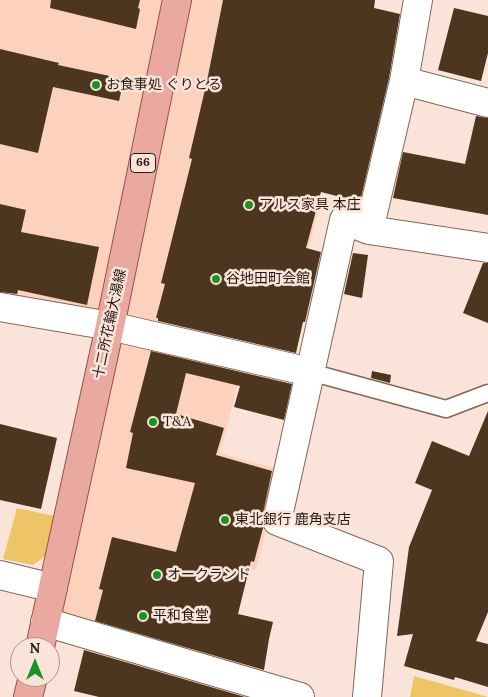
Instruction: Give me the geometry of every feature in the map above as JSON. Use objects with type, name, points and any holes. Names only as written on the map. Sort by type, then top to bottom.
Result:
[{"type":"main road","name":"十二所花輪大湯線","points":[[42,635],[110,326],[177,0]]},
{"type":"street","points":[[369,230],[404,82],[418,0]]},
{"type":"street","points":[[404,82],[488,102]]},
{"type":"street","points":[[367,697],[379,561],[277,522],[344,220],[369,230],[488,248]]},
{"type":"street","points":[[0,306],[110,326],[310,372]]},
{"type":"street","points":[[0,575],[53,588]]},
{"type":"street","points":[[42,635],[300,697]]},
{"type":"lane","points":[[310,372],[446,409],[488,393]]},
{"type":"shaded area","points":[[0,0],[300,0],[288,186],[322,196],[309,247],[275,239],[210,298],[198,346],[244,361],[220,453],[282,470],[256,570],[218,560],[194,618],[185,663],[45,622],[110,326],[0,307]]},
{"type":"shaded area","points":[[17,508],[59,517],[52,544],[45,556],[33,565],[3,559]]},
{"type":"shaded area","points":[[414,676],[488,697],[410,697]]},
{"type":"building","points":[[51,0],[140,0],[136,29],[50,8]]},
{"type":"building","points":[[223,0],[375,0],[374,8],[400,14],[389,78],[360,202],[321,192],[306,248],[321,252],[296,353],[158,321],[158,318],[156,318],[165,284],[161,283],[192,159],[189,158]]},
{"type":"building","points":[[454,8],[488,16],[488,53],[481,81],[438,70]]},
{"type":"building","points":[[0,49],[59,63],[58,65],[124,79],[119,101],[53,87],[38,153],[0,144]]},
{"type":"building","points":[[476,116],[488,118],[488,215],[393,198],[403,152],[465,164]]},
{"type":"building","points":[[0,204],[26,210],[21,232],[99,247],[87,305],[18,290],[17,294],[0,292]]},
{"type":"building","points":[[353,253],[368,255],[362,298],[344,294]]},
{"type":"building","points":[[483,263],[488,263],[488,323],[463,313]]},
{"type":"building","points":[[151,351],[292,384],[284,420],[234,407],[240,386],[186,373],[176,414],[224,428],[216,455],[272,471],[262,518],[263,528],[254,562],[251,561],[238,614],[273,622],[264,670],[95,621],[103,590],[99,589],[112,537],[176,552],[195,483],[126,468],[133,433],[130,432]]},
{"type":"building","points":[[372,371],[391,375],[390,383],[371,378]]},
{"type":"building","points":[[488,411],[488,612],[476,641],[488,644],[488,687],[455,677],[454,680],[404,666],[413,634],[397,636],[409,547],[432,490],[415,483],[432,441],[469,456]]},
{"type":"building","points":[[0,424],[57,438],[41,509],[0,500]]},
{"type":"building","points":[[84,650],[245,697],[99,697],[74,691]]},
{"type":"place","name":"お食事処 ぐりとる","points":[[96,85]]},
{"type":"place","name":"アルス家具 本庄","points":[[249,205]]},
{"type":"place","name":"谷地田町会館","points":[[216,279]]},
{"type":"place","name":"T&A","points":[[153,422]]},
{"type":"place","name":"東北銀行 鹿角支店","points":[[225,520]]},
{"type":"place","name":"オークランド","points":[[157,575]]},
{"type":"place","name":"平和食堂","points":[[143,616]]}]
